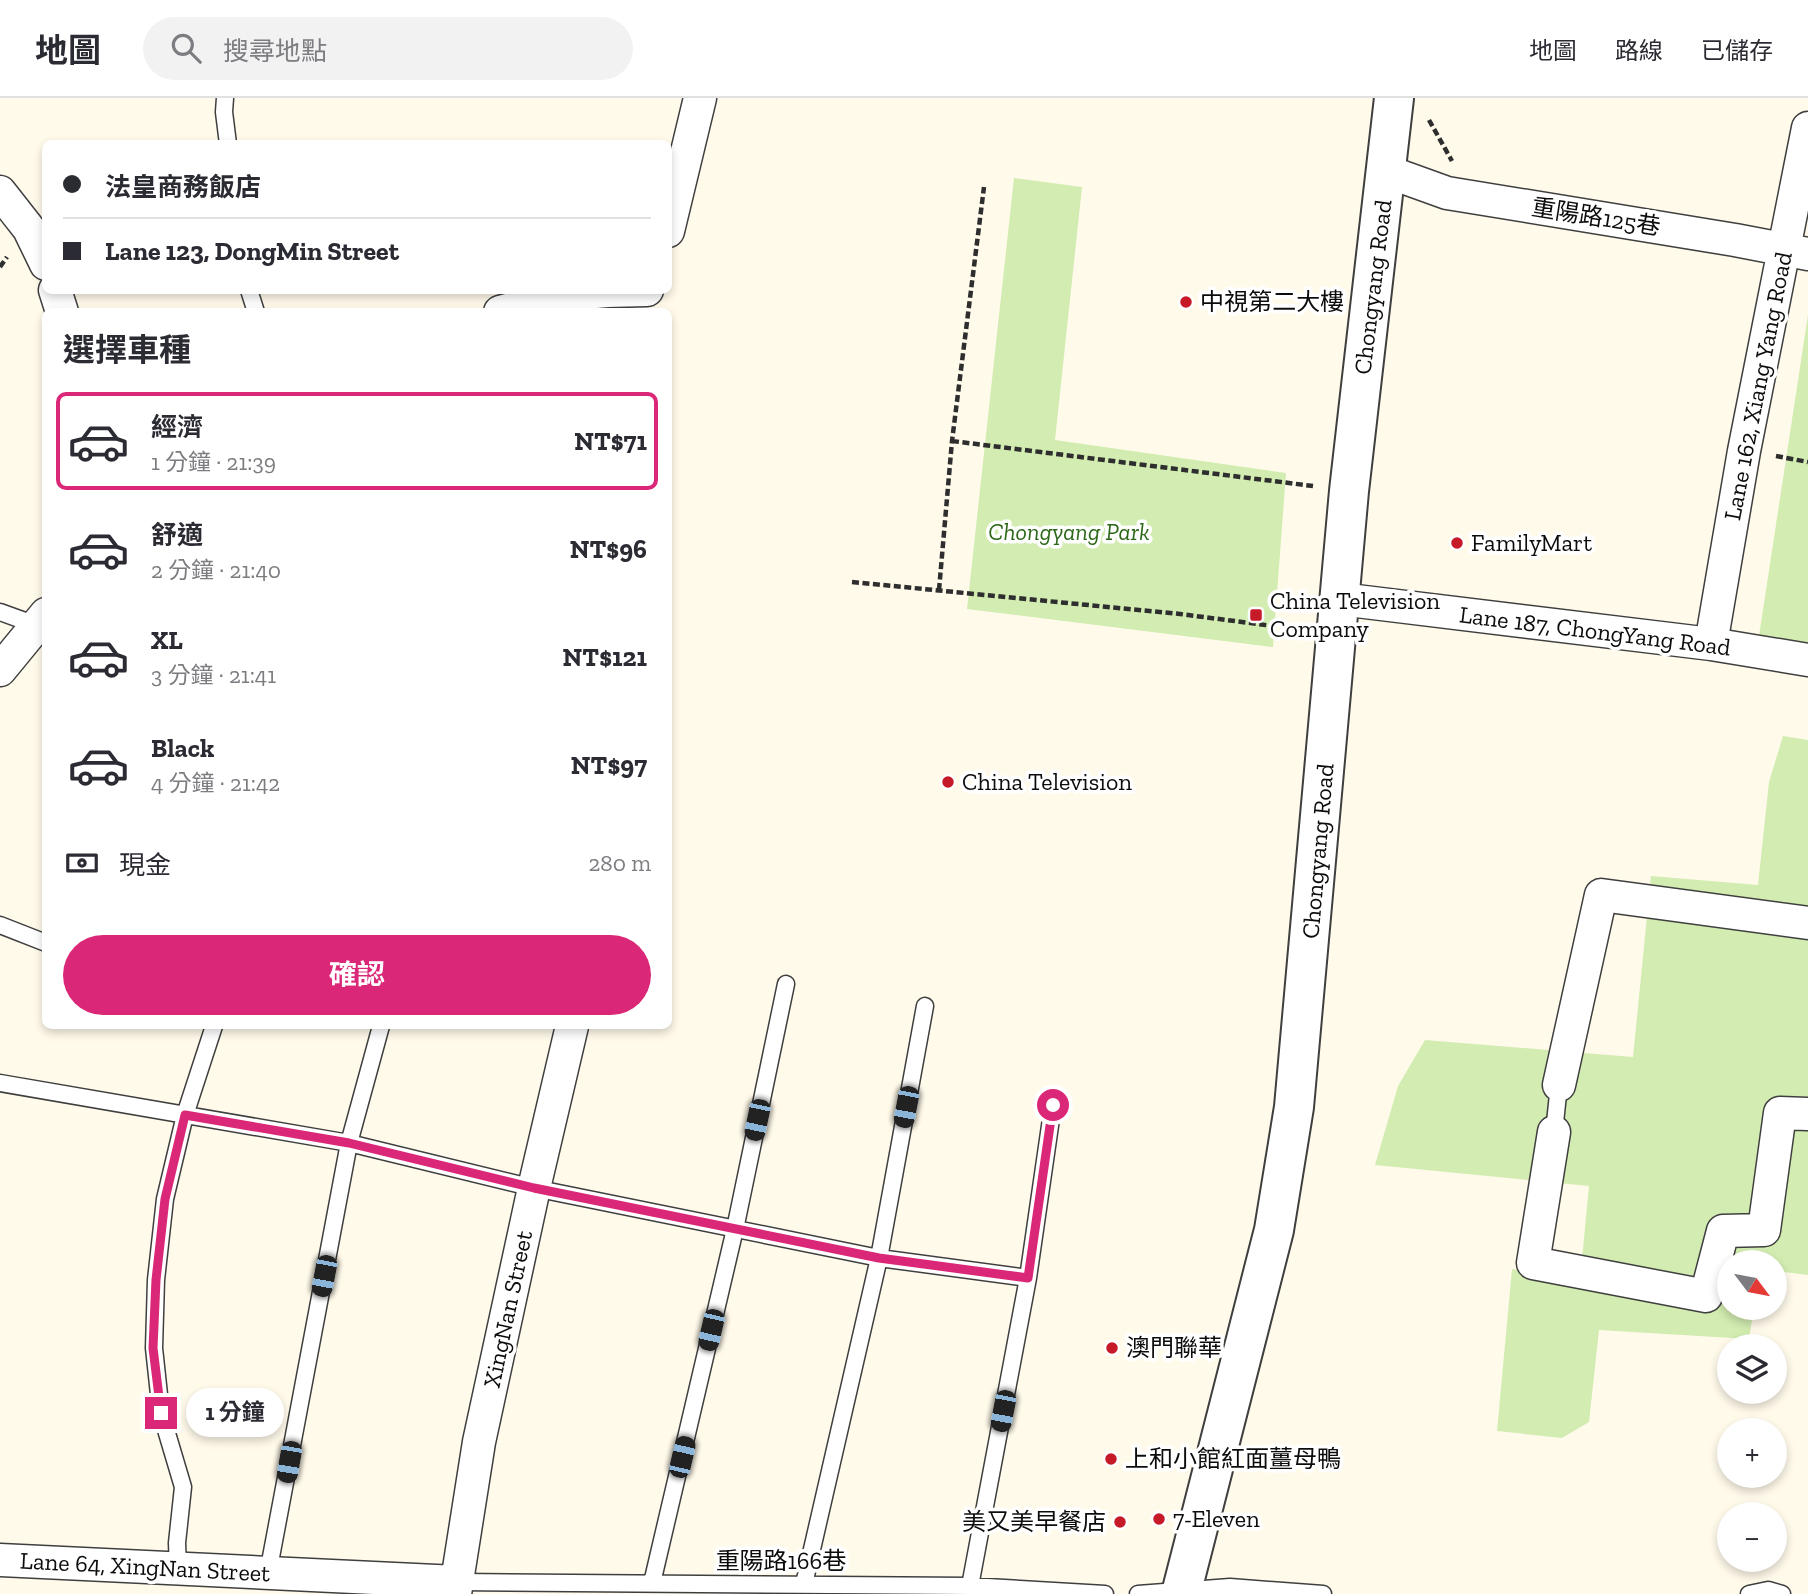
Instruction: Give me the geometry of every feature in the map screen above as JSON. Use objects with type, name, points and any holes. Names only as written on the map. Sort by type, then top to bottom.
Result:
[{"type":"street","points":[[672,214],[700,98]]},
{"type":"street","name":"Chongyang Road","points":[[1181,1592],[1274,1230],[1294,1107],[1349,491],[1394,98]]},
{"type":"street","name":"Lane 162, Xiang Yang Road","points":[[1711,644],[1744,451],[1796,252],[1808,128]]},
{"type":"street","name":"重陽路125巷","points":[[1387,172],[1447,193],[1796,252]]},
{"type":"street","points":[[0,192],[29,229],[42,256]]},
{"type":"street","points":[[515,308],[573,294]]},
{"type":"street","name":"Lane 187, ChongYang Road","points":[[1340,599],[1711,644],[1808,660]]},
{"type":"street","points":[[0,670],[41,620]]},
{"type":"street","points":[[1559,1085],[1601,895],[1808,923]]},
{"type":"street","name":"XingNan Street","points":[[456,1588],[479,1442],[571,1029]]},
{"type":"street","points":[[1554,1132],[1533,1263],[1706,1296],[1723,1231],[1764,1230],[1780,1113],[1808,1114]]},
{"type":"street","name":"Lane 64, XingNan Street","points":[[0,1560],[268,1573],[456,1588]]},
{"type":"lane","points":[[225,98],[228,140]]},
{"type":"lane","points":[[0,612],[41,620]]},
{"type":"lane","points":[[0,925],[42,941]]},
{"type":"lane","points":[[652,1583],[735,1228],[786,984]]},
{"type":"lane","points":[[804,1584],[879,1258],[925,1006]]},
{"type":"lane","points":[[178,1568],[177,1543],[183,1487],[161,1413],[153,1348],[156,1280],[165,1199],[185,1115],[213,1029]]},
{"type":"lane","points":[[268,1573],[349,1143],[380,1029]]},
{"type":"lane","points":[[0,1083],[349,1143],[534,1188],[879,1258],[1028,1278]]},
{"type":"lane","points":[[1554,1132],[1559,1085]]},
{"type":"lane","points":[[970,1586],[1028,1278],[1053,1105]]},
{"type":"lane","name":"重陽路166巷","points":[[456,1588],[652,1583],[804,1584],[970,1586],[1105,1594]]},
{"type":"lane","points":[[1138,1594],[1230,1587],[1323,1594]]},
{"type":"lane","points":[[1749,1594],[1768,1590],[1782,1594]]},
{"type":"path","points":[[1427,116],[1452,161]]},
{"type":"path","points":[[939,590],[952,441],[984,187]]},
{"type":"path","points":[[952,441],[1349,491]]},
{"type":"path","points":[[852,582],[1180,614],[1273,626]]},
{"type":"green space","name":"Chongyang Park","points":[[1014,178],[1082,187],[1055,440],[1286,473],[1273,647],[967,609]]},
{"type":"green space","points":[[1808,315],[1808,655],[1757,649]]},
{"type":"green space","points":[[1783,736],[1808,740],[1808,1275],[1787,1272],[1787,1250],[1717,1250],[1717,1320],[1752,1320],[1750,1334],[1717,1334],[1717,1337],[1599,1330],[1589,1422],[1562,1438],[1497,1431],[1512,1269],[1580,1280],[1589,1186],[1375,1165],[1398,1086],[1425,1040],[1633,1057],[1651,876],[1758,885],[1769,782]]},
{"type":"place","name":"中視第二大樓","points":[[1186,302]]},
{"type":"place","name":"FamilyMart","points":[[1457,543]]},
{"type":"place","name":"China Television Company","points":[[1256,615]]},
{"type":"place","name":"China Television","points":[[948,782]]},
{"type":"place","name":"澳門聯華","points":[[1112,1348]]},
{"type":"place","name":"上和小館紅面薑母鴨","points":[[1111,1459]]},
{"type":"place","name":"7-Eleven","points":[[1159,1519]]},
{"type":"place","name":"美又美早餐店","points":[[1120,1522]]},
{"type":"route","points":[[161,1413],[153,1348],[156,1280],[165,1199],[185,1115],[349,1143],[534,1188],[879,1258],[1028,1278],[1053,1105]]}]
